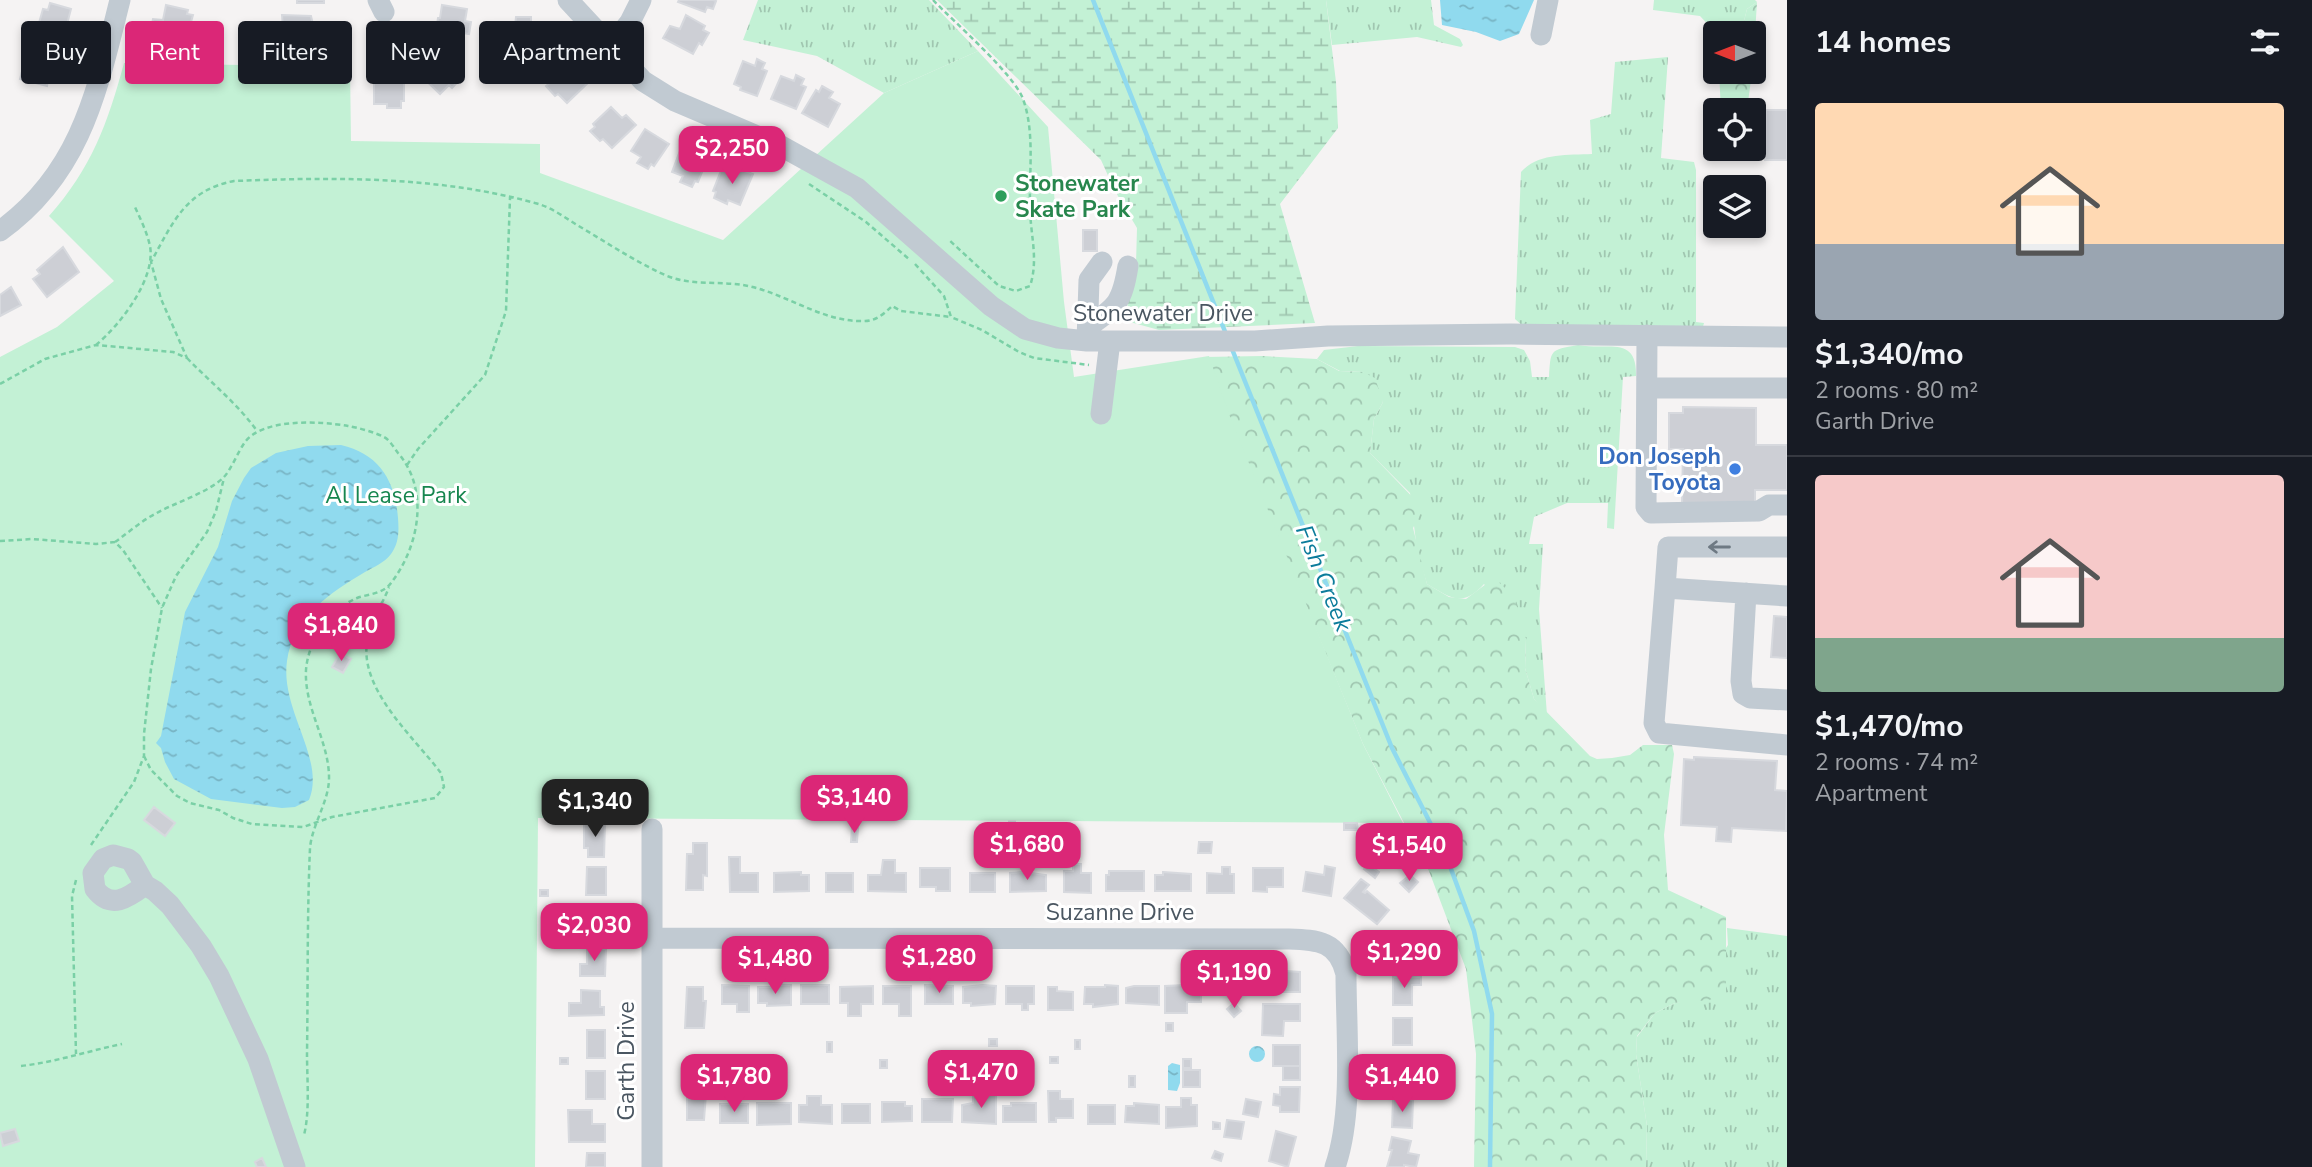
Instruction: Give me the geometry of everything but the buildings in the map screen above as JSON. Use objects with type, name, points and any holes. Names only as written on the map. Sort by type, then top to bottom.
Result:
[{"type":"street","points":[[0,231],[20,216],[61,170],[79,135],[101,77],[120,0]]},
{"type":"street","name":"Stonewater Drive","points":[[568,0],[588,21]]},
{"type":"street","points":[[630,21],[641,0]]},
{"type":"street","points":[[1541,36],[1548,0]]},
{"type":"street","name":"Stonewater Drive","points":[[644,82],[675,101],[781,146],[857,188],[991,306],[1025,329],[1058,338],[1087,334],[1110,341],[1255,341],[1328,336],[1461,334],[1787,337]]},
{"type":"street","points":[[1087,334],[1089,280],[1102,262]]},
{"type":"street","points":[[1087,334],[1119,301],[1124,290],[1128,266]]},
{"type":"street","points":[[1647,335],[1646,507],[1651,513],[1759,511],[1769,505],[1787,505]]},
{"type":"street","points":[[1101,414],[1110,341]]},
{"type":"street","points":[[1647,388],[1787,388]]},
{"type":"street","points":[[1787,547],[1668,547],[1654,723],[1659,733],[1787,745]]},
{"type":"street","points":[[1665,588],[1787,596]]},
{"type":"street","points":[[1746,593],[1741,681],[1743,694],[1750,698],[1787,700]]},
{"type":"street","name":"Garth Drive","points":[[652,829],[652,1167]]},
{"type":"street","points":[[145,885],[170,905],[201,946],[219,976],[263,1071],[292,1160]]},
{"type":"street","name":"Suzanne Drive","points":[[652,938],[1319,941],[1333,950],[1344,965],[1346,974],[1346,1113],[1335,1167]]},
{"type":"path","points":[[933,0],[1013,80],[1023,99],[1030,154],[1030,222],[1035,254],[1035,271],[1030,286],[1016,291],[999,286],[948,239]]},
{"type":"path","points":[[96,345],[111,333],[134,302],[151,262],[173,223],[190,201],[211,186],[234,181],[389,180],[464,187],[536,203],[630,257],[681,280],[743,285],[772,293],[813,310],[851,320],[872,320],[892,306],[901,311],[951,317]]},
{"type":"path","points":[[407,465],[485,375],[506,311],[510,198]]},
{"type":"path","points":[[134,205],[148,239],[161,299],[187,358],[241,411],[258,432]]},
{"type":"path","points":[[0,384],[45,359],[96,345],[173,352],[187,358]]},
{"type":"path","points":[[87,851],[134,782],[144,756],[151,669],[162,608],[176,576],[207,532],[216,511],[223,478],[247,440],[264,428],[301,423],[349,426],[384,437],[407,465],[417,495],[418,516],[412,544],[368,634],[367,664],[381,696],[441,773],[444,787],[435,798],[426,801],[332,817],[303,827],[252,824],[219,810],[190,803],[167,788],[151,770],[144,756]]},
{"type":"path","points":[[0,541],[32,539],[96,544],[115,542],[153,515],[190,498],[223,478]]},
{"type":"path","points":[[115,542],[162,608]]},
{"type":"path","points":[[292,1160],[306,1131],[311,844],[329,782],[328,765],[311,712],[306,684],[308,654],[321,629],[340,610],[352,600],[384,590],[390,585]]},
{"type":"path","points":[[76,1054],[72,896],[77,876]]},
{"type":"path","points":[[21,1066],[54,1062],[76,1054],[122,1044]]},
{"type":"green space","points":[[758,0],[929,0],[978,51],[884,93],[817,56],[743,40]]},
{"type":"green space","points":[[937,0],[1326,0],[1336,82],[1338,128],[1280,204],[1315,323],[1159,330],[1130,322],[1127,308],[1136,264],[1137,228],[1115,191],[1101,160]]},
{"type":"green space","points":[[1326,0],[1431,0],[1434,25],[1460,39],[1463,45],[1461,47],[1417,37],[1332,45]]},
{"type":"green space","points":[[1654,0],[1757,2],[1747,9],[1744,21],[1705,21],[1700,16],[1653,10]]},
{"type":"green space","points":[[1757,2],[1756,21],[1744,21],[1747,9]]},
{"type":"green space","name":"Al Lease Park","points":[[978,51],[1048,127],[1064,302],[1074,377],[1209,356],[1229,414],[1363,744],[1403,823],[538,818],[535,1167],[0,1167],[0,357],[57,327],[114,281],[49,216],[87,163],[104,125],[124,63],[125,84],[224,84],[224,65],[238,65],[238,84],[350,84],[351,141],[540,144],[540,173],[723,240],[884,93]]},
{"type":"green space","points":[[1668,57],[1661,158],[1694,162],[1696,170],[1696,322],[1704,323],[1702,330],[1525,328],[1515,319],[1521,172],[1544,158],[1592,154],[1590,120],[1611,114],[1615,62]]},
{"type":"green space","points":[[1720,84],[1750,84],[1749,98],[1720,98]]},
{"type":"green space","points":[[1578,345],[1619,347],[1626,350],[1632,355],[1636,376],[1623,377],[1614,529],[1607,528],[1608,503],[1567,503],[1534,517],[1529,544],[1543,544],[1539,609],[1547,715],[1534,699],[1525,668],[1526,639],[1484,584],[1469,596],[1456,598],[1427,584],[1417,550],[1410,493],[1370,453],[1374,419],[1383,402],[1363,372],[1340,371],[1317,359],[1324,350],[1358,346],[1515,347],[1524,350],[1530,361],[1532,377],[1549,377],[1553,353]]},
{"type":"green space","points":[[1204,357],[1317,359],[1339,371],[1363,372],[1375,378],[1383,402],[1374,419],[1370,453],[1423,508],[1413,528],[1427,584],[1449,597],[1466,599],[1494,578],[1514,596],[1526,639],[1525,668],[1534,699],[1590,756],[1597,759],[1612,758],[1630,755],[1643,745],[1672,745],[1674,754],[1664,835],[1668,890],[1726,917],[1726,994],[1709,1000],[1675,1003],[1655,1013],[1637,1036],[1636,1054],[1647,1126],[1646,1167],[1474,1167],[1476,1054],[1466,969],[1429,871],[1363,744]]},
{"type":"green space","points":[[1727,928],[1787,936],[1787,1167],[1646,1167],[1647,1126],[1636,1054],[1637,1037],[1655,1013],[1675,1003],[1691,1000],[1728,945]]},
{"type":"water","points":[[1440,0],[1534,0],[1519,34],[1500,41],[1476,32],[1442,25]]},
{"type":"water","points":[[341,445],[366,455],[383,471],[396,504],[398,532],[396,546],[391,554],[315,608],[297,631],[291,645],[287,661],[287,679],[290,698],[312,768],[313,784],[309,800],[295,807],[282,808],[211,799],[174,779],[161,748],[156,743],[161,736],[185,612],[218,547],[232,501],[251,468],[276,453],[308,446]]},
{"type":"water","points":[[1254,1046],[1260,1046],[1265,1054],[1263,1060],[1254,1062],[1249,1057],[1249,1051]]},
{"type":"water","points":[[1172,1063],[1180,1065],[1177,1091],[1168,1090],[1168,1066]]},
{"type":"waterway","name":"Fish Creek","points":[[1093,0],[1226,334]]},
{"type":"waterway","name":"Fish Creek","points":[[1232,349],[1392,748],[1444,850],[1474,931],[1492,1014],[1490,1167]]},
{"type":"place","name":"Stonewater Skate Park","points":[[1001,196]]},
{"type":"place","name":"Don Joseph Toyota","points":[[1735,469]]}]
